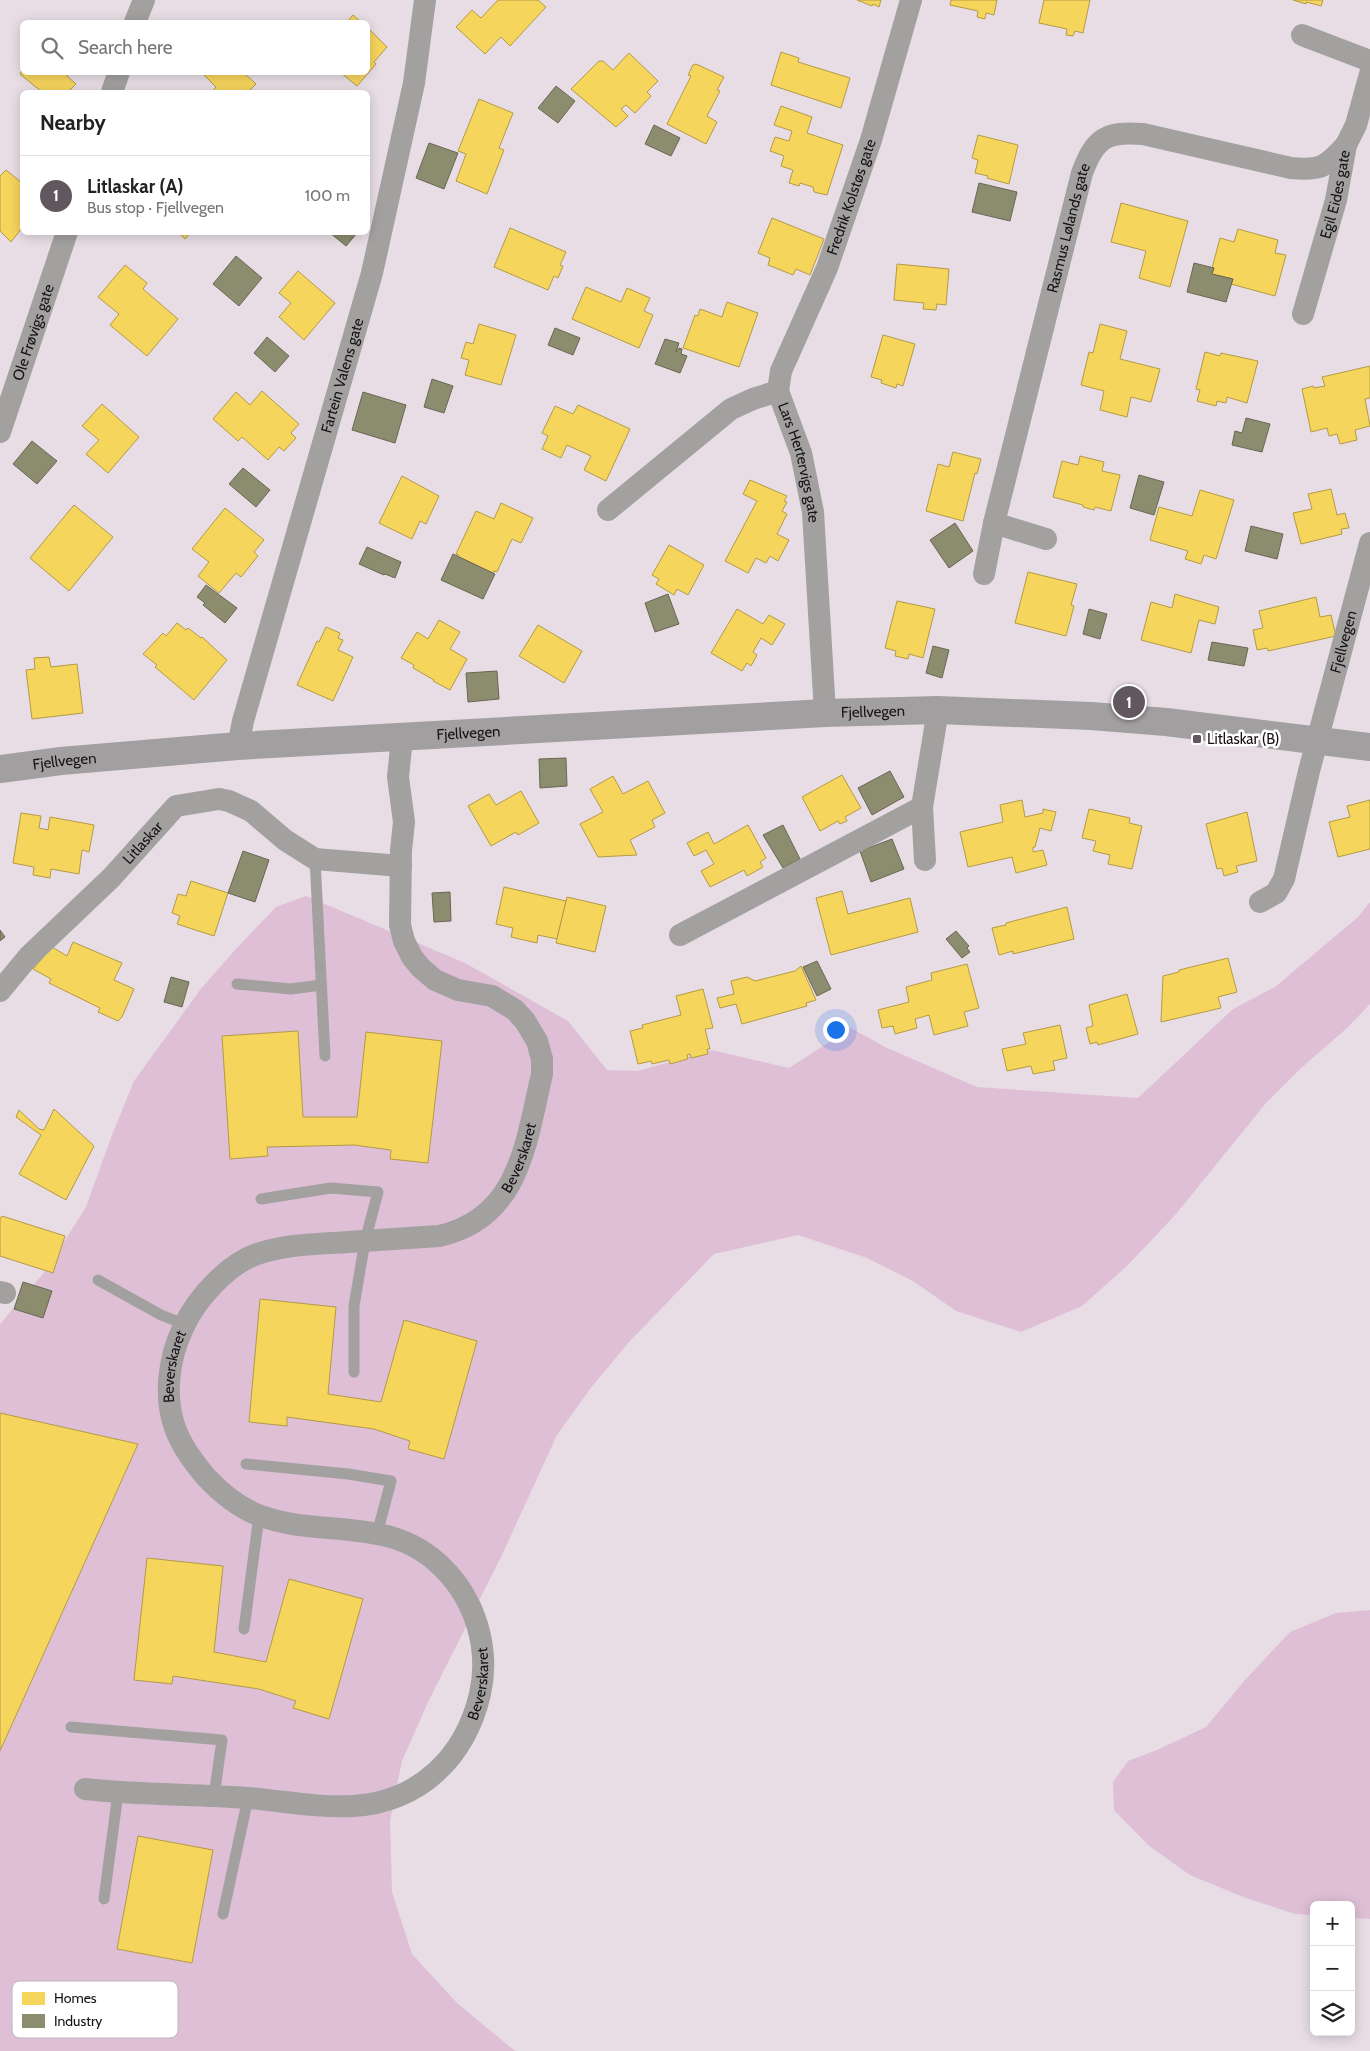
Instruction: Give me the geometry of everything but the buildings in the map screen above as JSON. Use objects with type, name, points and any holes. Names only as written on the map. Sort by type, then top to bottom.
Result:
[{"type":"main road","name":"Fjellvegen","points":[[0,769],[62,761],[238,746],[825,713],[938,710],[1090,716],[1166,722],[1370,747]]},
{"type":"street","points":[[136,20],[144,0]]},
{"type":"street","name":"Fartein Valens gate","points":[[238,746],[243,721],[372,273],[414,83],[425,0]]},
{"type":"street","name":"Fredrik Kolstøs gate","points":[[778,391],[781,371],[827,268],[859,176],[874,131],[911,0]]},
{"type":"street","points":[[1302,35],[1370,72]]},
{"type":"street","name":"Egil Eides gate","points":[[1303,314],[1336,200],[1346,144],[1356,125],[1370,72]]},
{"type":"street","points":[[113,90],[117,75]]},
{"type":"street","name":"Rasmus Lølands gate","points":[[984,574],[994,523],[1082,173],[1090,152],[1104,138],[1122,132],[1136,133],[1291,168],[1312,170],[1331,161],[1346,144]]},
{"type":"street","name":"Ole Frøvigs gate","points":[[0,432],[66,235]]},
{"type":"street","name":"Lars Hertervigs gate","points":[[608,510],[731,409],[778,391],[801,453],[813,512],[825,713]]},
{"type":"street","points":[[994,523],[1046,539]]},
{"type":"street","name":"Fjellvegen","points":[[1260,902],[1276,893],[1284,880],[1316,740],[1370,543]]},
{"type":"street","points":[[925,860],[922,807],[938,710]]},
{"type":"street","name":"Beverskaret","points":[[85,1789],[118,1793],[248,1798],[327,1806],[378,1803],[399,1796],[434,1775],[450,1758],[470,1724],[479,1698],[484,1664],[483,1645],[477,1622],[468,1602],[444,1568],[411,1544],[389,1535],[293,1523],[259,1516],[236,1504],[196,1466],[181,1442],[172,1422],[169,1394],[170,1370],[184,1324],[204,1296],[226,1271],[255,1255],[298,1245],[439,1236],[455,1233],[466,1228],[492,1210],[504,1194],[521,1160],[542,1074],[542,1059],[537,1041],[525,1021],[515,1010],[492,996],[458,990],[435,980],[412,957],[404,941],[400,925],[401,850],[404,822],[398,777],[402,738]]},
{"type":"street","name":"Litlaskar","points":[[0,991],[29,956],[111,878],[176,806],[219,799],[234,803],[251,811],[285,840],[315,859]]},
{"type":"street","points":[[680,935],[922,807]]},
{"type":"street","points":[[315,859],[401,866]]},
{"type":"lane","points":[[315,859],[325,1056]]},
{"type":"lane","points":[[238,984],[292,989],[321,985]]},
{"type":"lane","points":[[261,1199],[331,1188],[378,1192],[366,1241],[354,1306],[354,1372]]},
{"type":"lane","points":[[98,1280],[184,1324]]},
{"type":"lane","points":[[246,1464],[348,1474],[391,1481],[377,1534]]},
{"type":"lane","points":[[244,1629],[259,1516]]},
{"type":"lane","points":[[71,1727],[222,1740],[214,1796]]},
{"type":"lane","points":[[104,1899],[118,1793]]},
{"type":"lane","points":[[223,1914],[248,1798]]},
{"type":"shaded area","points":[[306,896],[465,963],[568,1021],[607,1070],[638,1071],[712,1050],[789,1068],[851,1028],[885,1047],[977,1087],[1138,1098],[1233,1009],[1275,987],[1357,918],[1370,902],[1370,1004],[1347,1028],[1300,1069],[1266,1103],[1176,1214],[1128,1265],[1082,1306],[1021,1332],[956,1311],[913,1281],[867,1258],[798,1235],[714,1254],[629,1342],[590,1389],[557,1435],[502,1555],[429,1700],[402,1761],[390,1821],[392,1892],[412,1954],[457,2003],[515,2051],[0,2051],[0,1324],[47,1269],[86,1207],[134,1081],[200,990],[276,907]]},
{"type":"shaded area","points":[[1370,1610],[1370,1919],[1355,1918],[1355,1901],[1310,1901],[1310,1915],[1295,1914],[1243,1897],[1190,1875],[1148,1845],[1114,1810],[1113,1782],[1128,1761],[1157,1750],[1206,1727],[1245,1680],[1290,1632],[1336,1613]]},
{"type":"place","name":"Litlaskar (A)","points":[[1129,702]]},
{"type":"place","name":"Litlaskar (B)","points":[[1197,739]]}]
